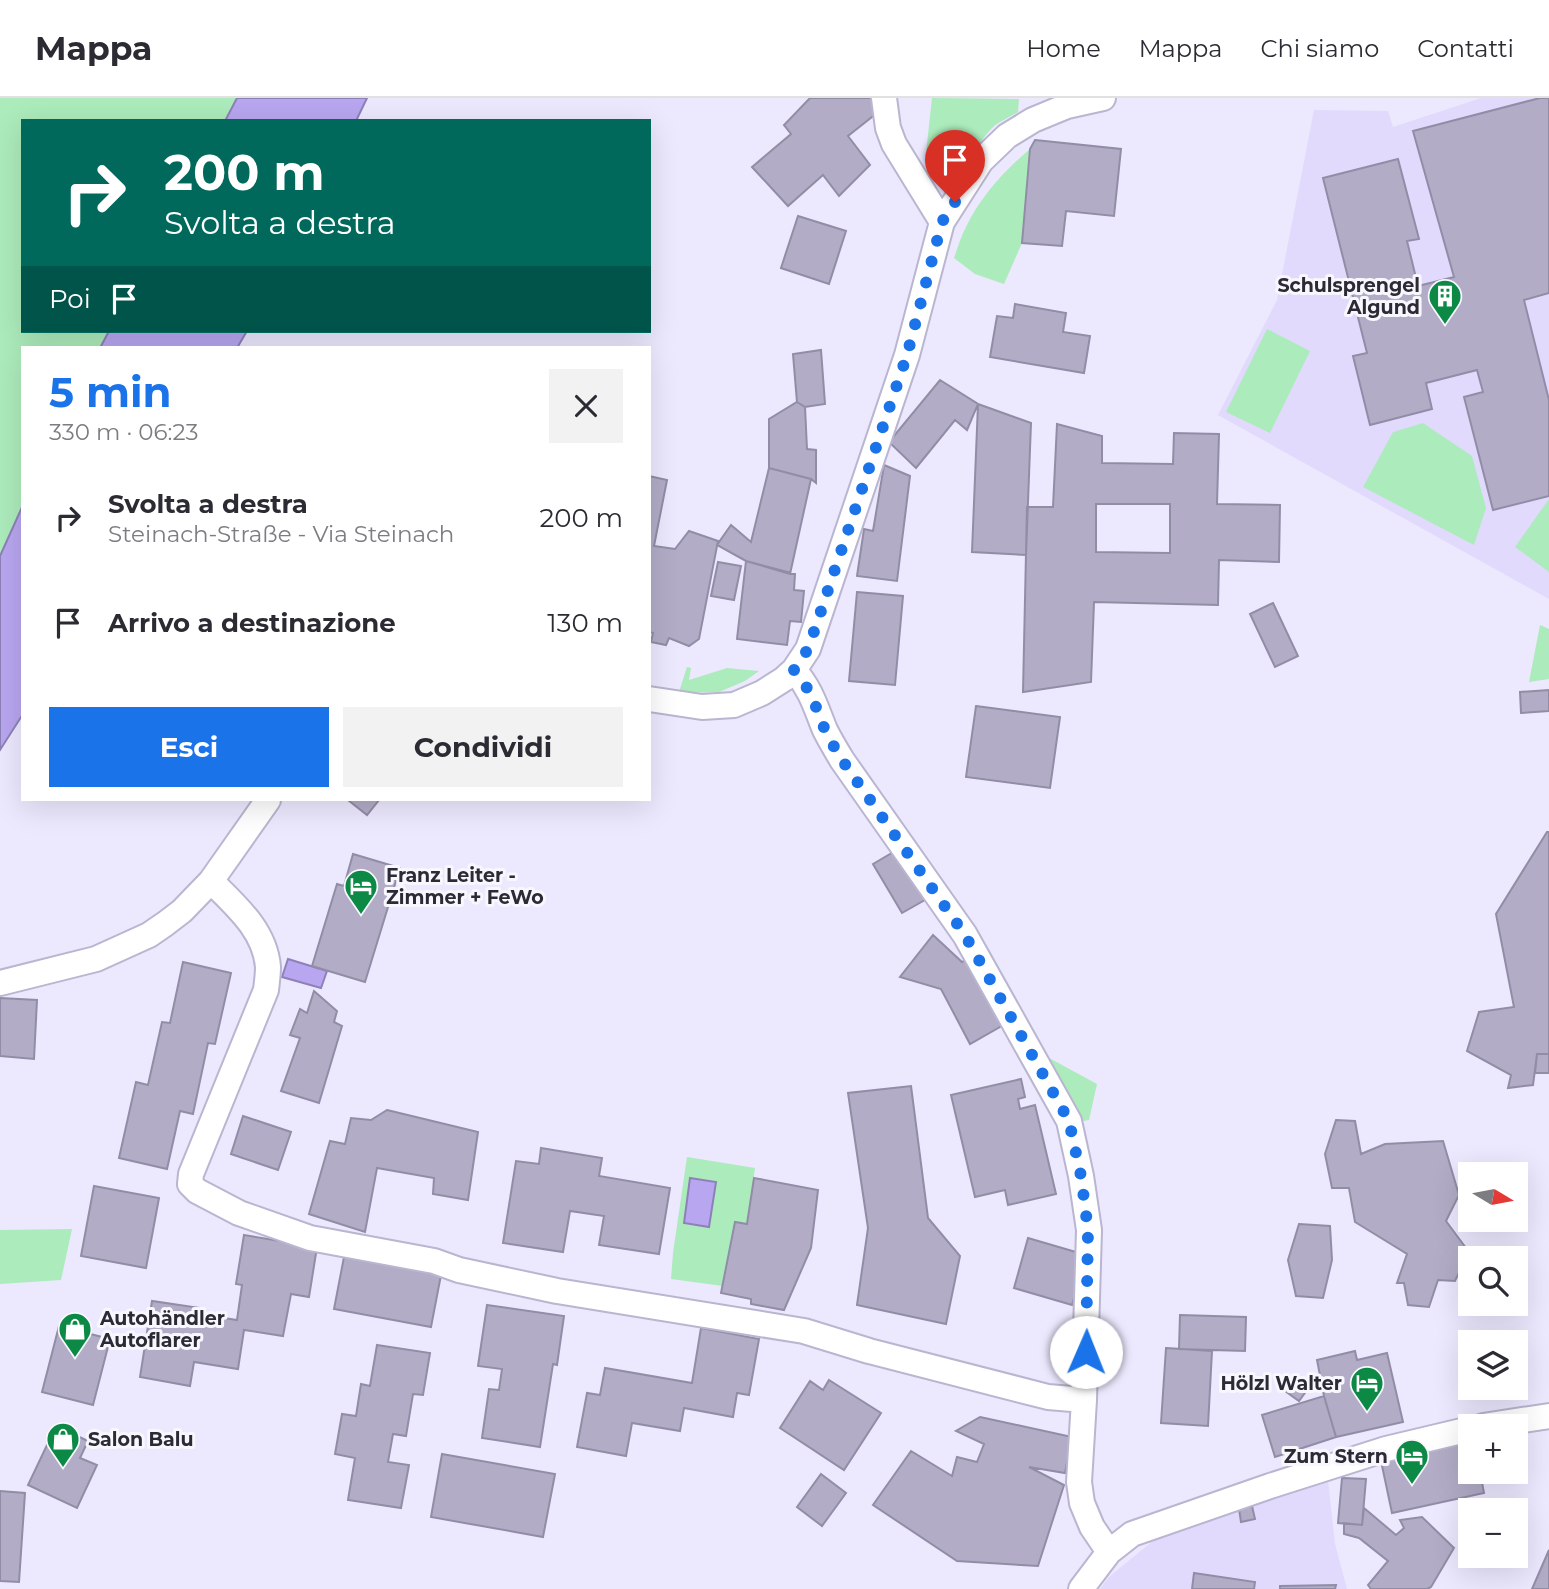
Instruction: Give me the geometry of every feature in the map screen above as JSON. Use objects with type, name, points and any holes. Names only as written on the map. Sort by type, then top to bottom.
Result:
[{"type":"street","points":[[884,98],[888,128],[894,144],[942,222]]},
{"type":"street","points":[[651,699],[702,707],[734,705],[762,693],[794,670],[808,649],[907,355],[942,222],[981,161],[1007,136],[1033,120],[1067,106],[1103,98]]},
{"type":"street","points":[[794,670],[812,695],[826,732],[842,760],[965,935],[1069,1121],[1081,1176],[1088,1230],[1079,1482],[1082,1503],[1092,1527],[1109,1552]]},
{"type":"street","points":[[0,983],[96,959],[149,935],[182,911],[211,881],[267,801]]},
{"type":"street","points":[[211,881],[247,917],[263,947],[268,968],[266,990],[191,1174],[190,1184],[197,1191],[239,1213],[310,1238],[434,1261],[459,1270],[557,1291],[804,1331],[1048,1397],[1084,1400]]},
{"type":"street","points":[[1528,1419],[1549,1416]]},
{"type":"street","points":[[1081,1589],[1109,1552],[1132,1534],[1386,1449],[1458,1432]]},
{"type":"shaded area","points":[[237,98],[367,98],[357,119],[226,119]]},
{"type":"shaded area","points":[[1481,98],[1549,98],[1549,599],[1218,415],[1277,300],[1314,110],[1388,111],[1393,127]]},
{"type":"shaded area","points":[[108,333],[246,333],[238,346],[101,346]]},
{"type":"shaded area","points":[[21,509],[21,717],[0,750],[0,556]]},
{"type":"shaded area","points":[[288,959],[327,971],[321,988],[282,977]]},
{"type":"shaded area","points":[[690,1178],[716,1182],[709,1227],[684,1223]]},
{"type":"shaded area","points":[[1328,1480],[1335,1544],[1347,1589],[1100,1589],[1109,1577],[1154,1540],[1236,1505]]},
{"type":"green space","points":[[0,98],[237,98],[226,119],[21,119],[21,333],[108,333],[101,346],[21,346],[21,509],[0,556]]},
{"type":"green space","points":[[932,98],[1019,99],[1018,112],[993,127],[962,165],[954,170],[932,172],[925,162]]},
{"type":"green space","points":[[1030,149],[1022,243],[1004,284],[975,274],[954,258],[964,230],[986,194]]},
{"type":"green space","points":[[1267,329],[1310,351],[1270,433],[1226,412]]},
{"type":"green space","points":[[1423,423],[1472,456],[1486,508],[1474,545],[1363,487],[1393,432]]},
{"type":"green space","points":[[1549,499],[1549,572],[1515,547]]},
{"type":"green space","points":[[1540,625],[1549,629],[1549,679],[1529,682]]},
{"type":"green space","points":[[687,667],[691,668],[689,680],[727,668],[759,671],[745,681],[719,692],[683,693],[679,692]]},
{"type":"green space","points":[[1038,1052],[1097,1084],[1089,1120],[1077,1122]]},
{"type":"green space","points":[[687,1157],[755,1168],[747,1224],[735,1223],[723,1286],[671,1279]]},
{"type":"green space","points":[[72,1229],[61,1280],[0,1284],[0,1230]]},
{"type":"building","points":[[810,98],[874,98],[882,109],[848,136],[870,165],[839,196],[823,175],[788,206],[752,167],[791,134],[784,125]]},
{"type":"building","name":"Schulsprengel Algund","points":[[1540,98],[1549,98],[1549,293],[1524,300],[1549,400],[1549,496],[1493,510],[1464,397],[1483,392],[1477,370],[1426,383],[1432,409],[1370,425],[1353,356],[1367,353],[1323,178],[1398,159],[1419,239],[1407,241],[1418,286],[1454,277],[1413,131]]},
{"type":"building","points":[[1035,140],[1121,149],[1114,216],[1066,211],[1062,246],[1022,243],[1030,149]]},
{"type":"building","points":[[798,216],[846,231],[829,284],[781,268]]},
{"type":"building","points":[[1015,304],[1066,313],[1063,332],[1090,336],[1084,373],[990,357],[997,316],[1013,318]]},
{"type":"building","points":[[821,350],[825,404],[805,407],[797,402],[793,354]]},
{"type":"building","points":[[940,380],[978,404],[967,430],[955,420],[916,468],[889,442]]},
{"type":"building","points":[[797,402],[805,407],[807,449],[816,450],[816,483],[811,479],[769,468],[769,419]]},
{"type":"building","points":[[978,404],[1031,423],[1026,555],[972,552]]},
{"type":"building","points":[[1057,424],[1102,436],[1102,463],[1173,464],[1174,433],[1219,434],[1217,504],[1280,505],[1279,562],[1219,560],[1218,605],[1094,602],[1091,682],[1023,692],[1027,507],[1053,507]],"holes":[[[1096,504],[1170,504],[1170,553],[1096,552]]]},
{"type":"building","points":[[884,465],[910,476],[897,581],[857,576],[864,529],[873,531]]},
{"type":"building","points":[[769,468],[811,479],[790,574],[746,561],[717,545],[731,525],[751,542]]},
{"type":"building","points":[[651,476],[667,480],[654,546],[675,549],[689,531],[718,541],[699,639],[689,646],[669,638],[666,645],[651,642]]},
{"type":"building","points":[[746,561],[795,574],[794,590],[804,591],[801,622],[790,621],[787,645],[737,639]]},
{"type":"building","points":[[718,562],[741,566],[734,600],[711,596]]},
{"type":"building","points":[[857,592],[903,596],[895,685],[849,681]]},
{"type":"building","points":[[1273,603],[1298,656],[1275,667],[1250,614]]},
{"type":"building","points":[[1549,690],[1549,711],[1521,713],[1520,692]]},
{"type":"building","points":[[976,706],[1060,717],[1050,788],[966,777]]},
{"type":"building","points":[[349,801],[378,801],[367,815]]},
{"type":"building","points":[[1547,832],[1549,1054],[1537,1054],[1533,1085],[1508,1088],[1511,1075],[1467,1051],[1479,1012],[1514,1007],[1496,914]]},
{"type":"building","points":[[895,851],[925,900],[902,913],[873,864]]},
{"type":"building","points":[[353,854],[400,868],[365,982],[312,966],[337,884],[344,886]]},
{"type":"building","points":[[933,935],[962,962],[969,958],[1007,1023],[970,1044],[941,989],[900,977]]},
{"type":"building","points":[[183,962],[231,973],[215,1044],[208,1043],[193,1114],[180,1111],[167,1169],[119,1158],[136,1082],[148,1085],[162,1022],[170,1023]]},
{"type":"building","points":[[314,991],[337,1011],[334,1022],[342,1026],[319,1103],[281,1091],[300,1038],[290,1035],[300,1009],[307,1013]]},
{"type":"building","points":[[0,998],[37,1000],[34,1059],[0,1056]]},
{"type":"building","points":[[1537,1054],[1549,1054],[1549,1073],[1535,1073]]},
{"type":"building","points":[[1021,1079],[1025,1097],[1018,1099],[1020,1109],[1035,1105],[1056,1194],[1008,1205],[1005,1190],[975,1197],[951,1095]]},
{"type":"building","points":[[911,1086],[928,1218],[960,1256],[946,1324],[857,1305],[868,1228],[848,1093]]},
{"type":"building","points":[[387,1110],[478,1132],[468,1200],[433,1194],[434,1178],[377,1168],[365,1232],[309,1214],[330,1141],[345,1144],[351,1118],[371,1120]]},
{"type":"building","points":[[243,1116],[291,1132],[278,1170],[231,1154]]},
{"type":"building","points":[[1336,1120],[1355,1121],[1361,1154],[1385,1144],[1443,1141],[1458,1192],[1446,1221],[1465,1246],[1458,1246],[1458,1275],[1455,1281],[1438,1280],[1429,1307],[1408,1305],[1404,1283],[1397,1283],[1407,1254],[1355,1222],[1349,1188],[1332,1188],[1325,1154]]},
{"type":"building","points":[[541,1148],[602,1158],[599,1176],[670,1188],[659,1254],[599,1245],[604,1216],[570,1211],[563,1252],[503,1243],[516,1161],[539,1164]]},
{"type":"building","points":[[754,1178],[818,1190],[811,1248],[784,1310],[751,1304],[751,1299],[721,1293],[735,1222],[747,1224]]},
{"type":"building","points":[[94,1186],[159,1198],[146,1268],[81,1256]]},
{"type":"building","points":[[1299,1224],[1330,1226],[1332,1260],[1323,1298],[1296,1296],[1288,1260]]},
{"type":"building","points":[[244,1235],[317,1247],[309,1297],[291,1294],[283,1336],[244,1330],[238,1369],[194,1362],[190,1386],[140,1377],[152,1301],[200,1308],[198,1314],[237,1320],[242,1285],[236,1284]]},
{"type":"building","points":[[1028,1238],[1086,1255],[1072,1305],[1014,1288]]},
{"type":"building","points":[[344,1257],[441,1275],[431,1327],[334,1309]]},
{"type":"building","points":[[487,1305],[564,1316],[557,1365],[553,1364],[540,1447],[482,1438],[489,1389],[499,1390],[502,1369],[478,1366]]},
{"type":"building","points":[[1180,1315],[1246,1317],[1245,1351],[1179,1349]]},
{"type":"building","points":[[59,1326],[110,1339],[93,1405],[42,1392]]},
{"type":"building","points":[[701,1328],[759,1339],[749,1395],[737,1393],[733,1417],[684,1408],[680,1431],[632,1423],[626,1456],[577,1447],[587,1393],[600,1395],[605,1368],[692,1383]]},
{"type":"building","points":[[377,1345],[430,1353],[423,1395],[413,1394],[406,1436],[393,1434],[388,1462],[409,1465],[401,1508],[348,1500],[355,1458],[335,1454],[342,1414],[356,1416],[361,1384],[370,1386]]},
{"type":"building","points":[[1166,1348],[1212,1351],[1208,1426],[1161,1423]]},
{"type":"building","points":[[1355,1351],[1357,1360],[1387,1353],[1403,1422],[1336,1437],[1317,1360]]},
{"type":"building","points":[[1296,1375],[1310,1386],[1299,1401],[1285,1391]]},
{"type":"building","points":[[829,1380],[881,1413],[844,1470],[780,1428],[810,1381],[823,1390]]},
{"type":"building","points":[[1324,1396],[1336,1437],[1275,1457],[1262,1415]]},
{"type":"building","points":[[980,1417],[1072,1437],[1065,1473],[1029,1467],[1064,1485],[1038,1566],[957,1561],[873,1505],[911,1451],[952,1476],[957,1457],[977,1462],[984,1444],[956,1431]]},
{"type":"building","points":[[56,1426],[88,1441],[80,1458],[97,1465],[77,1508],[28,1485]]},
{"type":"building","points":[[1458,1445],[1458,1484],[1482,1484],[1484,1493],[1392,1513],[1381,1461]]},
{"type":"building","points":[[442,1454],[555,1474],[543,1537],[431,1517]]},
{"type":"building","points":[[821,1474],[846,1493],[822,1526],[797,1507]]},
{"type":"building","points":[[1342,1478],[1366,1479],[1362,1525],[1338,1523]]},
{"type":"building","points":[[0,1491],[25,1493],[19,1582],[0,1581]]},
{"type":"building","points":[[1252,1506],[1255,1519],[1241,1522],[1239,1509]]},
{"type":"building","points":[[1364,1508],[1396,1535],[1404,1528],[1400,1520],[1422,1517],[1454,1548],[1431,1587],[1371,1589],[1368,1585],[1388,1561],[1359,1538],[1344,1534],[1344,1523],[1362,1525]]},
{"type":"building","points":[[1549,1550],[1549,1589],[1532,1589]]},
{"type":"building","points":[[1194,1573],[1255,1582],[1254,1589],[1192,1589]]},
{"type":"building","points":[[1336,1585],[1335,1589],[1280,1589],[1280,1586]]},
{"type":"place","name":"Schulsprengel Algund","points":[[1445,326]]},
{"type":"place","name":"Franz Leiter - Zimmer + FeWo","points":[[361,916]]},
{"type":"place","name":"Autohändler Autoflarer","points":[[75,1359]]},
{"type":"place","name":"Hölzl Walter","points":[[1367,1413]]},
{"type":"place","name":"Salon Balu","points":[[63,1469]]},
{"type":"place","name":"Zum Stern","points":[[1412,1486]]},
{"type":"route","points":[[955,202],[942,222],[907,355],[808,649],[794,670],[812,695],[826,732],[842,760],[965,935],[1069,1121],[1081,1176],[1088,1230],[1086,1352]]}]
